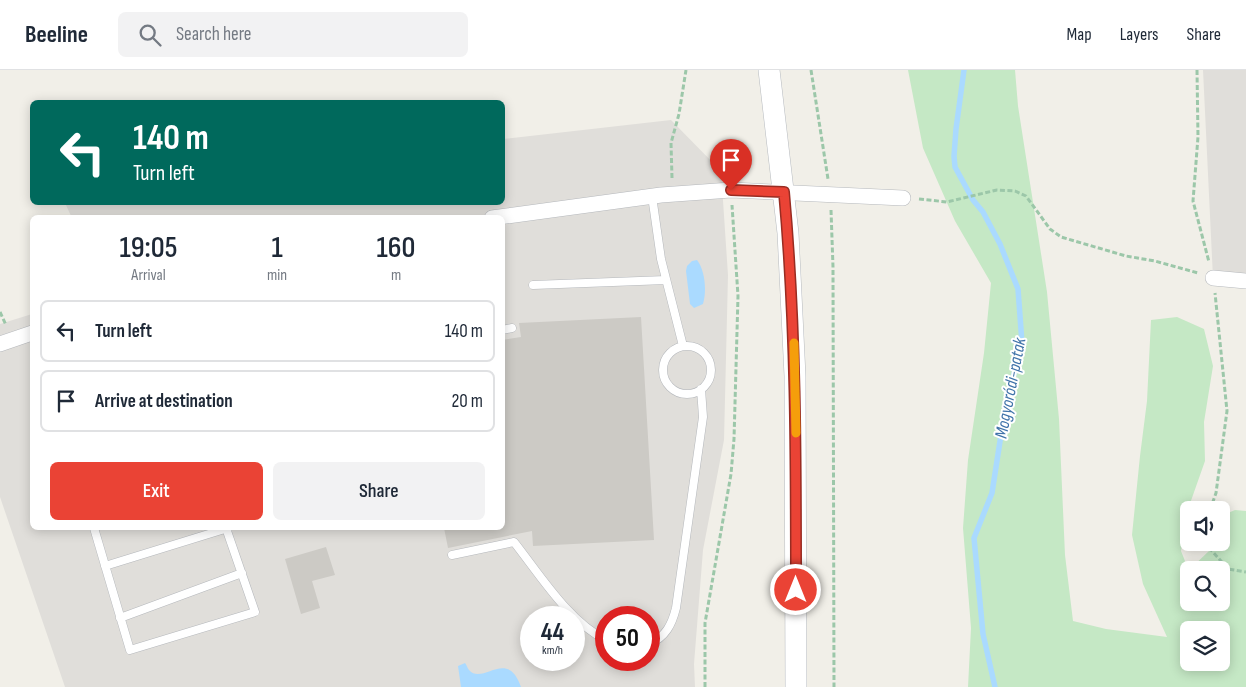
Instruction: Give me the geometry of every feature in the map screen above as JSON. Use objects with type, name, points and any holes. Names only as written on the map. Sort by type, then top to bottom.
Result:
[{"type":"main road","points":[[769,70],[788,232],[795,376],[796,687]]},
{"type":"street","points":[[505,216],[652,196],[731,190],[903,198]]},
{"type":"street","points":[[1213,278],[1246,281]]},
{"type":"street","points":[[0,344],[30,333]]},
{"type":"lane","points":[[652,196],[661,259],[683,346]]},
{"type":"lane","points":[[533,285],[666,280]]},
{"type":"lane","points":[[505,329],[512,328]]},
{"type":"lane","points":[[683,346],[695,347],[704,353],[710,363],[710,375],[706,385],[696,392],[685,394],[674,390],[666,381],[663,370],[666,359],[673,350],[683,346]]},
{"type":"lane","points":[[660,637],[666,632],[672,622],[676,608],[703,417],[701,388]]},
{"type":"lane","points":[[95,530],[130,650],[256,612],[228,530]]},
{"type":"lane","points":[[105,566],[221,530]]},
{"type":"lane","points":[[452,555],[514,542],[574,617],[595,635]]},
{"type":"lane","points":[[120,618],[242,573]]},
{"type":"path","points":[[673,194],[670,143],[679,114],[686,70]]},
{"type":"path","points":[[811,70],[830,195],[833,267],[834,687]]},
{"type":"path","points":[[705,687],[705,623],[731,474],[734,439],[738,296],[731,190]]},
{"type":"path","points":[[903,198],[948,202],[997,190],[1015,191],[1026,196],[1050,229],[1062,237],[1126,256],[1155,261],[1213,278]]},
{"type":"path","points":[[1212,551],[1228,569],[1246,572]]},
{"type":"shaded area","points":[[1203,70],[1246,70],[1246,281],[1213,278]]},
{"type":"shaded area","points":[[671,120],[721,171],[728,275],[724,440],[703,550],[694,664],[695,687],[65,687],[0,497],[0,324],[30,315],[30,530],[505,530],[505,215],[71,215],[66,205],[505,205],[505,139]]},
{"type":"green space","points":[[908,70],[1015,70],[1018,106],[1047,292],[1059,419],[1065,555],[1073,621],[1106,629],[1167,637],[1143,584],[1132,535],[1147,401],[1151,320],[1177,317],[1204,329],[1213,366],[1204,422],[1205,461],[1191,501],[1180,501],[1180,551],[1185,561],[1180,561],[1180,611],[1230,611],[1230,561],[1198,561],[1209,551],[1230,551],[1230,512],[1235,510],[1246,511],[1246,687],[968,687],[971,628],[963,528],[968,460],[984,353],[991,283],[955,221],[923,148]]},
{"type":"water","points":[[697,260],[703,275],[705,293],[703,304],[694,308],[690,304],[686,271],[687,266],[692,261]]},
{"type":"water","points":[[465,663],[469,670],[475,674],[502,668],[509,670],[515,675],[521,687],[461,687],[458,666]]},
{"type":"building","points":[[641,317],[654,540],[533,546],[532,531],[448,548],[444,530],[505,530],[505,340],[521,337],[519,323]]},
{"type":"building","points":[[326,547],[335,575],[312,581],[320,608],[301,614],[285,559]]},
{"type":"waterway","name":"Mogyoródi-patak","points":[[964,70],[956,129],[955,167],[1000,244],[1018,289],[1022,343],[1005,409],[992,493],[974,538],[983,634],[995,687]]},
{"type":"slow traffic","points":[[794,343],[796,433]]},
{"type":"route","points":[[731,190],[784,192],[788,232],[795,376],[796,590]]}]
